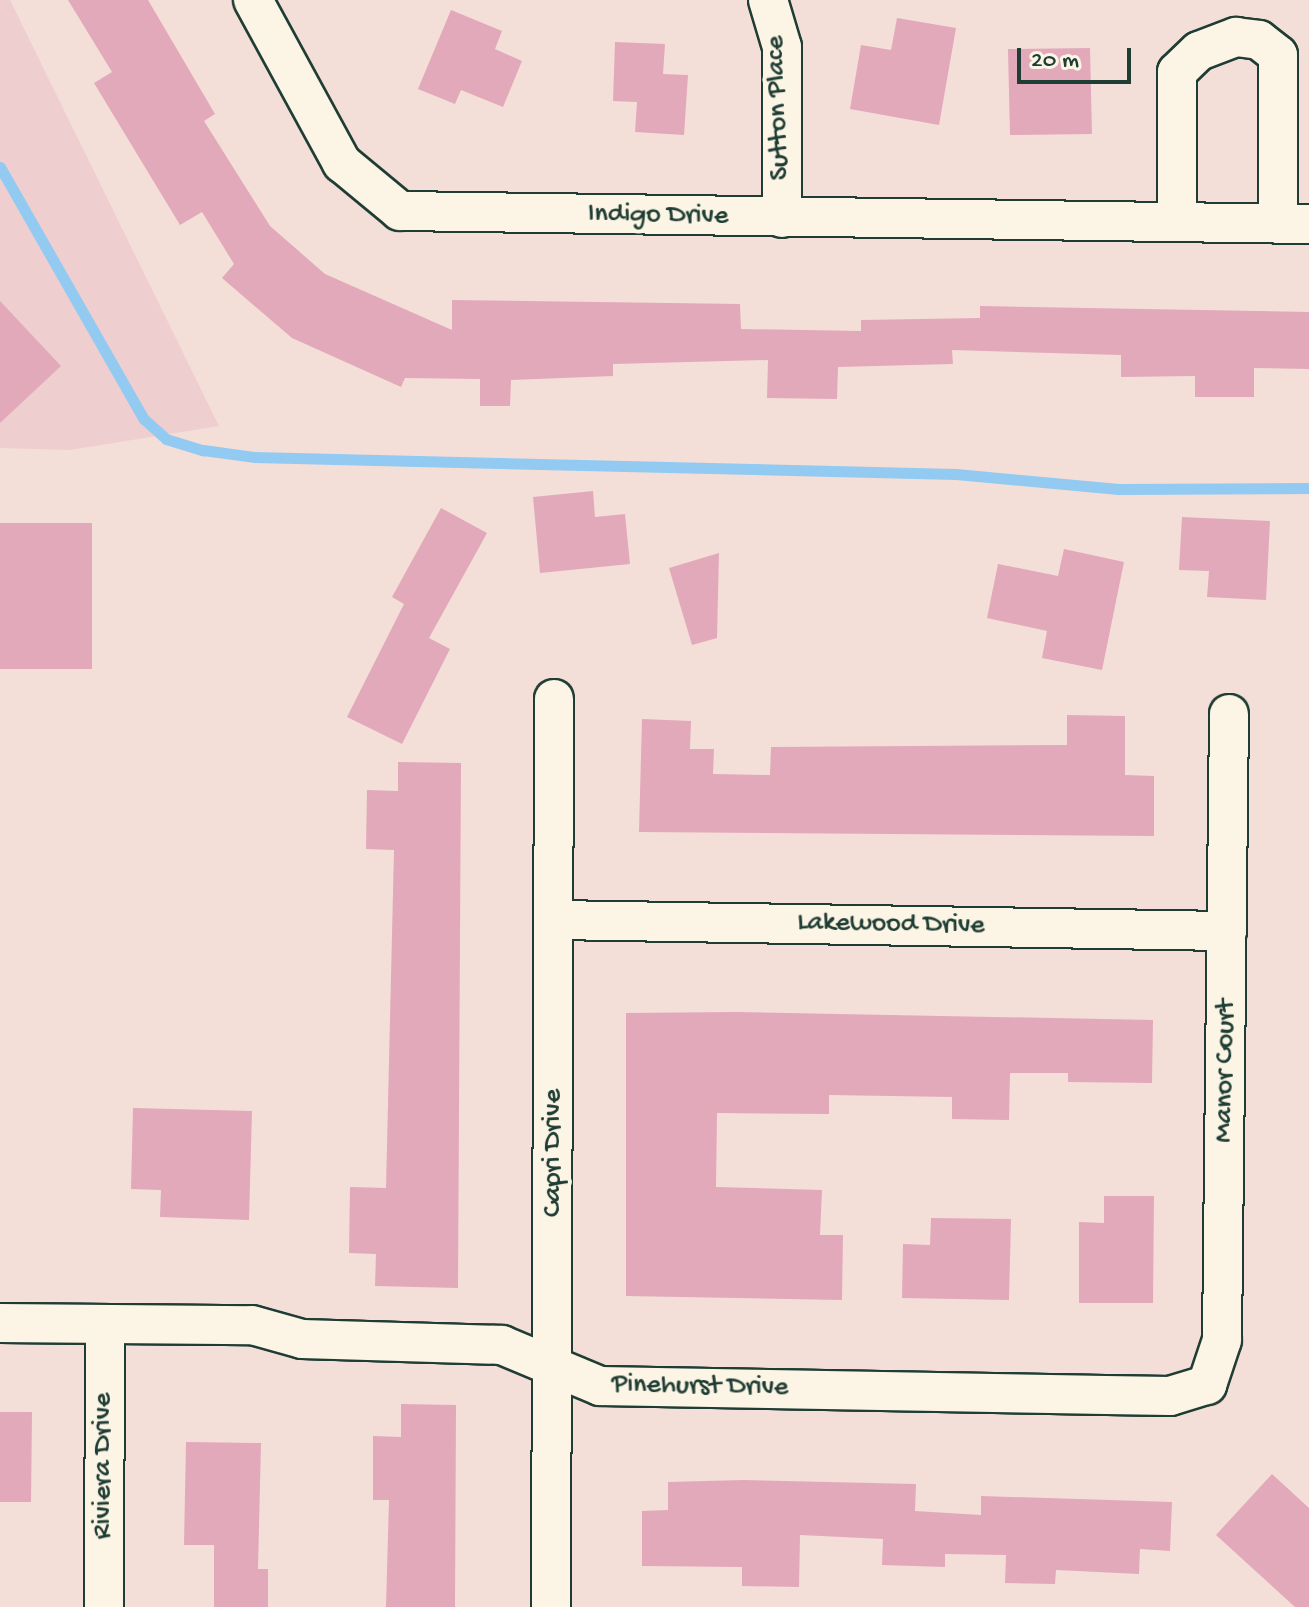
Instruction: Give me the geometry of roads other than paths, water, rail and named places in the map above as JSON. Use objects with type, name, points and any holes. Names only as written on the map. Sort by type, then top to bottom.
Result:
[{"type":"street","name":"Indigo Drive","points":[[253,0],[342,163],[400,211],[1294,224],[1278,55],[1259,40],[1236,37],[1199,51],[1177,72],[1177,222]]},
{"type":"street","name":"Sutton Place","points":[[768,0],[782,47],[782,218]]},
{"type":"street","name":"Capri Drive","points":[[551,1607],[554,699]]},
{"type":"street","name":"Manor Court","points":[[1170,1396],[1207,1385],[1222,1340],[1229,714]]},
{"type":"street","name":"Lakewood Drive","points":[[555,920],[1227,931]]},
{"type":"street","name":"Pinehurst Drive","points":[[0,1323],[252,1325],[302,1339],[502,1345],[600,1386],[1170,1396]]},
{"type":"street","name":"Riviera Drive","points":[[104,1607],[105,1325]]},
{"type":"waterway","points":[[0,167],[144,419],[166,439],[203,450],[254,457],[956,474],[1118,489],[1309,488]]}]
